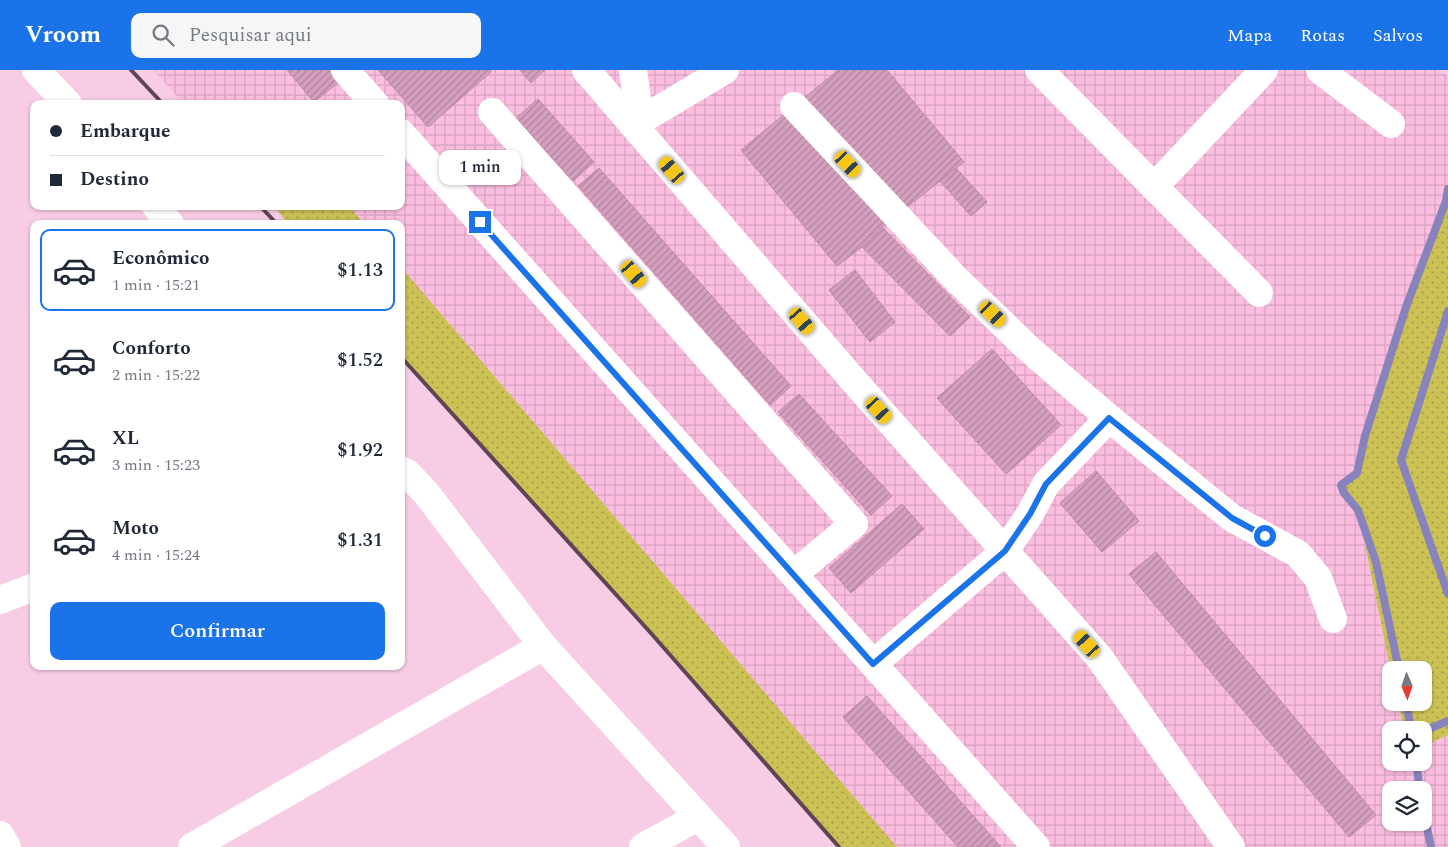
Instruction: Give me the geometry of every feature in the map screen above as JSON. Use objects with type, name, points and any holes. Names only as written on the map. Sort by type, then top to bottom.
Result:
[{"type":"street","points":[[36,70],[64,100]]},
{"type":"street","points":[[345,70],[371,100]]},
{"type":"street","points":[[586,70],[637,123],[854,381],[1099,657],[1230,847]]},
{"type":"street","points":[[633,70],[637,123]]},
{"type":"street","points":[[637,123],[725,70]]},
{"type":"street","points":[[1039,70],[1259,293]]},
{"type":"street","points":[[1154,187],[1264,70]]},
{"type":"street","points":[[1320,70],[1392,124]]},
{"type":"street","points":[[794,106],[955,278],[1030,350],[1109,418],[1232,518],[1298,554],[1318,578],[1333,619]]},
{"type":"street","points":[[492,112],[854,524],[794,574]]},
{"type":"street","points":[[405,137],[1036,847]]},
{"type":"street","points":[[159,210],[167,220]]},
{"type":"street","points":[[873,664],[1005,551],[1030,514],[1046,484],[1109,418]]},
{"type":"street","points":[[405,472],[426,493],[543,646],[726,847]]},
{"type":"street","points":[[0,600],[30,589]]},
{"type":"street","points":[[192,847],[543,646]]},
{"type":"street","points":[[642,847],[698,817]]},
{"type":"street","points":[[0,835],[7,847]]},
{"type":"shaded area","points":[[154,70],[1440,70],[1448,76],[1448,189],[1446,201],[1406,307],[1365,436],[1357,473],[1348,497],[1358,510],[1389,661],[1382,661],[1382,711],[1400,711],[1402,721],[1382,721],[1382,771],[1432,771],[1432,743],[1448,735],[1448,847],[897,847],[405,272],[405,220],[361,220],[352,210],[405,210],[405,100],[180,100]]},
{"type":"shaded area","points":[[1448,189],[1448,735],[1432,743],[1432,721],[1402,721],[1400,711],[1432,711],[1432,661],[1389,661],[1358,510],[1344,493],[1341,485],[1357,473],[1365,436],[1406,307],[1446,201]]},
{"type":"shaded area","points":[[277,210],[352,210],[361,220],[285,220]]},
{"type":"shaded area","points":[[405,272],[897,847],[840,847],[649,631],[405,361]]},
{"type":"building","points":[[287,70],[329,70],[339,82],[316,100],[312,100]]},
{"type":"building","points":[[378,70],[490,70],[491,72],[428,127]]},
{"type":"building","points":[[520,70],[545,70],[531,83]]},
{"type":"building","points":[[838,70],[887,70],[964,162],[882,227],[862,247],[837,266],[741,150]]},
{"type":"building","points":[[538,99],[594,162],[573,181],[516,118]]},
{"type":"building","points":[[599,168],[791,386],[770,405],[578,186]]},
{"type":"building","points":[[956,168],[987,202],[971,216],[940,181]]},
{"type":"building","points":[[882,227],[970,317],[950,336],[862,247]]},
{"type":"building","points":[[855,270],[895,322],[870,342],[829,290]]},
{"type":"building","points":[[992,349],[1061,425],[1006,474],[937,398]]},
{"type":"building","points":[[799,394],[892,496],[871,515],[778,412]]},
{"type":"building","points":[[1096,471],[1139,521],[1102,552],[1060,503]]},
{"type":"building","points":[[902,504],[924,529],[851,593],[829,568]]},
{"type":"building","points":[[1156,552],[1376,815],[1349,837],[1129,574]]},
{"type":"building","points":[[867,696],[1001,847],[958,847],[843,717]]},
{"type":"waterway","points":[[1397,661],[1376,562],[1358,510],[1344,493],[1341,485],[1357,473],[1365,436],[1406,307],[1446,201],[1448,189]]},
{"type":"waterway","points":[[1448,311],[1401,460],[1448,594]]},
{"type":"waterway","points":[[1408,711],[1409,721]]},
{"type":"waterway","points":[[1432,728],[1448,721]]},
{"type":"waterway","points":[[1417,771],[1419,781]]},
{"type":"waterway","points":[[1428,831],[1431,847]]},
{"type":"railway","points":[[131,70],[159,100]]},
{"type":"railway","points":[[264,210],[273,220]]},
{"type":"railway","points":[[405,361],[649,631],[839,847]]},
{"type":"route","points":[[480,222],[873,664],[1005,551],[1030,514],[1046,484],[1109,418],[1232,518],[1265,536]]}]
